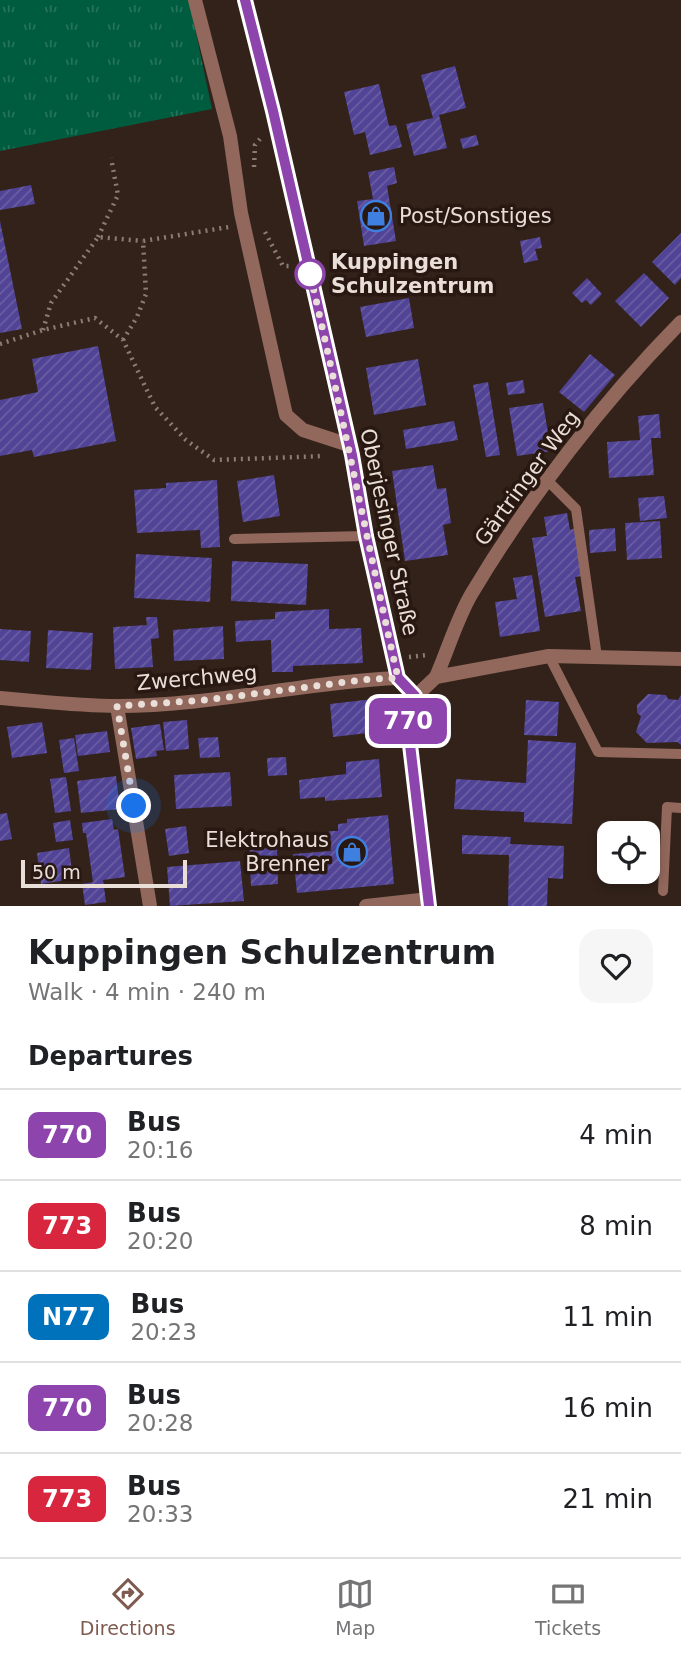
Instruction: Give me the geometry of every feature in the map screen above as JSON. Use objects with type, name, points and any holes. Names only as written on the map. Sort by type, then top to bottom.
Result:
[{"type":"main road","name":"Oberjesinger Straße","points":[[245,0],[350,450],[398,678]]},
{"type":"main road","points":[[398,678],[415,696],[407,719],[429,903]]},
{"type":"street","points":[[195,0],[230,136],[243,225],[286,415],[303,430],[350,450]]},
{"type":"street","name":"Gärtringer Weg","points":[[436,677],[471,595],[548,481],[633,370],[681,322]]},
{"type":"street","points":[[415,696],[436,677],[549,656],[681,659]]},
{"type":"street","name":"Zwerchweg","points":[[0,698],[117,706],[206,700],[370,679],[398,678]]},
{"type":"street","points":[[117,706],[150,906]]},
{"type":"street","points":[[366,906],[429,903]]},
{"type":"lane","points":[[548,481],[576,509],[597,657]]},
{"type":"lane","points":[[234,539],[366,536]]},
{"type":"lane","points":[[549,656],[598,752],[681,754]]},
{"type":"lane","points":[[663,891],[667,807],[681,808]]},
{"type":"path","points":[[43,330],[51,303],[98,237],[118,195],[111,158]]},
{"type":"path","points":[[260,222],[283,266],[289,266]]},
{"type":"path","points":[[98,237],[143,241],[243,225]]},
{"type":"path","points":[[122,340],[137,317],[146,294],[143,241]]},
{"type":"path","points":[[0,344],[43,330],[95,318],[122,340],[155,407],[186,440],[214,460],[350,450]]},
{"type":"path","points":[[394,659],[446,654]]},
{"type":"green space","points":[[0,0],[189,0],[212,109],[0,151]]},
{"type":"building","points":[[455,66],[466,108],[439,115],[447,148],[414,156],[406,124],[433,118],[421,75]]},
{"type":"building","points":[[379,84],[389,126],[396,125],[402,147],[370,155],[365,132],[354,135],[344,92]]},
{"type":"building","points":[[476,135],[479,145],[463,149],[460,139]]},
{"type":"building","points":[[394,167],[397,183],[387,186],[396,241],[364,246],[357,201],[373,199],[368,172]]},
{"type":"building","points":[[31,185],[35,204],[0,210],[0,191]]},
{"type":"building","points":[[0,221],[22,329],[0,333]]},
{"type":"building","points":[[681,233],[681,278],[675,285],[652,262]]},
{"type":"building","points":[[540,237],[542,248],[535,249],[538,260],[524,263],[520,241]]},
{"type":"building","points":[[644,273],[669,298],[641,327],[615,301]]},
{"type":"building","points":[[587,278],[602,294],[591,305],[586,300],[582,303],[572,293]]},
{"type":"building","points":[[409,298],[414,328],[366,337],[360,307]]},
{"type":"building","points":[[98,346],[116,441],[34,457],[32,450],[0,456],[0,400],[38,392],[32,359]]},
{"type":"building","points":[[590,354],[615,375],[584,412],[559,392]]},
{"type":"building","points":[[418,359],[426,405],[374,415],[366,368]]},
{"type":"building","points":[[523,380],[525,393],[508,395],[506,383]]},
{"type":"building","points":[[488,382],[500,455],[486,457],[473,385]]},
{"type":"building","points":[[543,403],[551,451],[517,456],[509,408]]},
{"type":"building","points":[[659,414],[661,438],[651,438],[654,475],[609,478],[607,442],[640,440],[638,416]]},
{"type":"building","points":[[454,421],[458,440],[406,449],[403,430]]},
{"type":"building","points":[[433,465],[437,489],[446,488],[451,523],[443,525],[448,555],[405,561],[392,471]]},
{"type":"building","points":[[274,475],[280,516],[243,522],[237,481]]},
{"type":"building","points":[[217,480],[220,547],[201,548],[200,530],[137,533],[134,490],[166,488],[166,483]]},
{"type":"building","points":[[664,496],[667,518],[640,521],[638,498]]},
{"type":"building","points":[[567,513],[570,530],[575,528],[583,576],[575,577],[581,611],[545,617],[532,538],[547,536],[544,517]]},
{"type":"building","points":[[660,521],[662,558],[627,560],[625,523]]},
{"type":"building","points":[[615,528],[616,551],[590,553],[589,530]]},
{"type":"building","points":[[136,554],[212,558],[210,602],[134,598]]},
{"type":"building","points":[[232,561],[308,564],[306,605],[231,601]]},
{"type":"building","points":[[532,575],[540,631],[500,637],[495,602],[517,599],[513,578]]},
{"type":"building","points":[[329,609],[329,629],[361,628],[363,663],[293,666],[293,672],[272,672],[271,640],[236,642],[235,621],[275,619],[275,612]]},
{"type":"building","points":[[146,617],[157,617],[159,638],[151,639],[153,667],[115,669],[113,627],[147,625]]},
{"type":"building","points":[[223,626],[224,659],[174,661],[173,630]]},
{"type":"building","points":[[0,629],[31,631],[29,662],[0,660]]},
{"type":"building","points":[[48,630],[93,633],[91,670],[46,668]]},
{"type":"building","points":[[648,694],[666,695],[668,699],[678,700],[681,695],[681,745],[677,742],[647,743],[636,732],[641,716],[637,713],[637,705]]},
{"type":"building","points":[[373,699],[377,732],[333,737],[330,704]]},
{"type":"building","points":[[526,700],[559,702],[557,736],[524,735]]},
{"type":"building","points":[[187,720],[189,749],[166,751],[163,722]]},
{"type":"building","points":[[42,722],[47,753],[12,758],[7,727]]},
{"type":"building","points":[[160,724],[164,750],[156,751],[157,756],[136,759],[131,728]]},
{"type":"building","points":[[107,731],[110,752],[78,756],[75,735]]},
{"type":"building","points":[[218,737],[220,757],[200,758],[198,738]]},
{"type":"building","points":[[74,738],[79,771],[64,773],[59,740]]},
{"type":"building","points":[[528,740],[576,743],[572,824],[524,822],[524,812],[454,809],[456,779],[526,783]]},
{"type":"building","points":[[286,757],[287,775],[268,776],[267,758]]},
{"type":"building","points":[[379,759],[382,797],[325,801],[325,797],[300,799],[299,780],[346,774],[346,762]]},
{"type":"building","points":[[230,772],[232,806],[176,809],[174,775]]},
{"type":"building","points":[[116,776],[120,809],[81,813],[77,781]]},
{"type":"building","points":[[66,777],[71,811],[55,813],[50,779]]},
{"type":"building","points":[[7,813],[12,839],[0,841],[0,814]]},
{"type":"building","name":"Elektrohaus Brenner","points":[[388,815],[394,884],[297,893],[293,854],[331,851],[329,831],[338,831],[338,824],[347,823],[347,819]]},
{"type":"building","points":[[112,819],[114,830],[118,829],[125,877],[103,880],[106,902],[85,905],[82,884],[93,882],[82,823]]},
{"type":"building","points":[[70,820],[73,840],[56,842],[53,823]]},
{"type":"building","points":[[186,826],[189,853],[169,856],[165,829]]},
{"type":"building","points":[[462,835],[511,837],[510,844],[564,846],[563,879],[548,878],[547,906],[508,906],[509,855],[462,854]]},
{"type":"building","points":[[69,848],[73,879],[41,884],[37,853]]},
{"type":"building","points":[[277,848],[278,884],[251,886],[249,849]]},
{"type":"building","points":[[240,861],[244,901],[170,906],[167,867]]},
{"type":"bus line","name":"770","points":[[245,0],[256,37],[352,455],[366,536],[398,678],[415,696],[407,719],[429,906]]},
{"type":"place","name":"Post/Sonstiges","points":[[376,216]]},
{"type":"place","name":"Kuppingen Schulzentrum","points":[[310,274]]},
{"type":"place","name":"Elektrohaus Brenner","points":[[352,852]]},
{"type":"route","points":[[134,806],[117,706],[206,700],[370,679],[398,678],[366,536],[352,455],[308,265],[310,274]]}]
